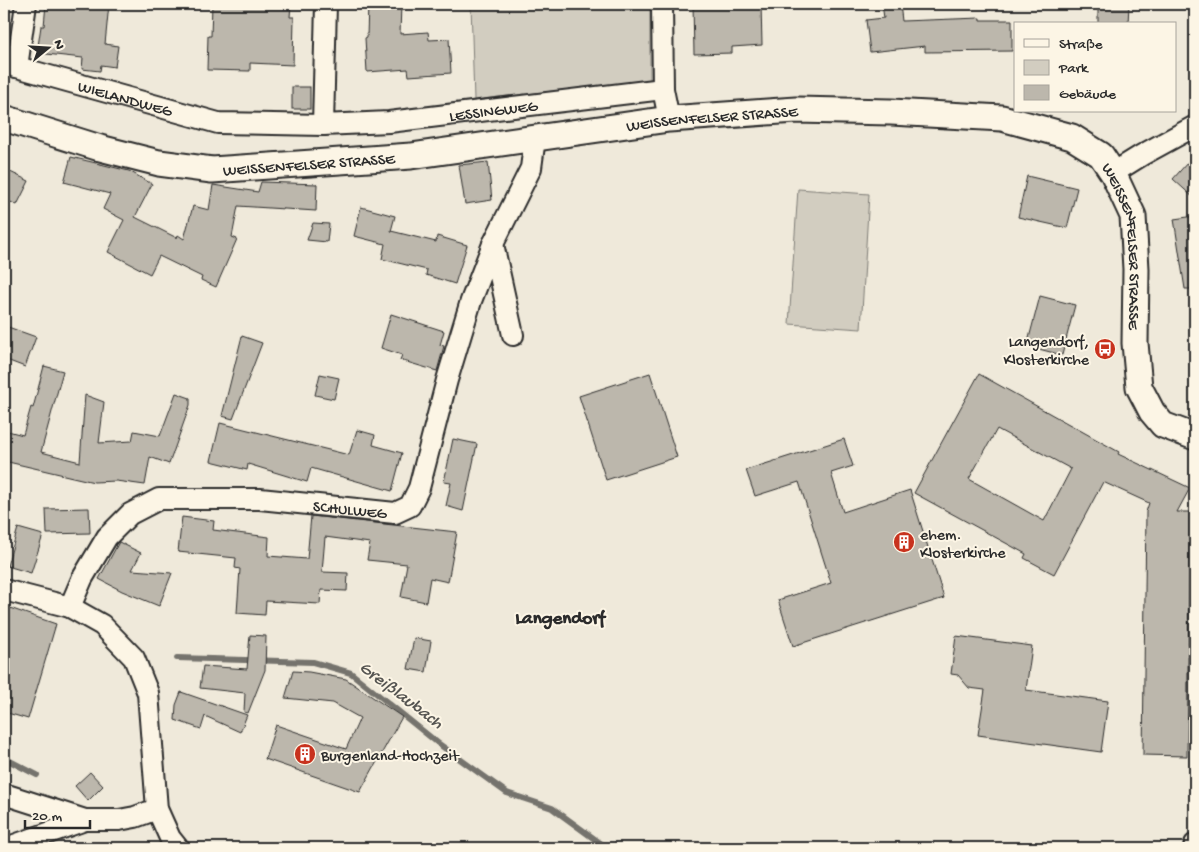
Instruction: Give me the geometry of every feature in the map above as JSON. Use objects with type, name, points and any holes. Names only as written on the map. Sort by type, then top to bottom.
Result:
[{"type":"street","points":[[11,65],[26,4]]},
{"type":"street","points":[[323,125],[326,4]]},
{"type":"street","points":[[662,4],[663,89],[668,119]]},
{"type":"street","name":"WIELANDWEG","points":[[11,65],[218,123]]},
{"type":"street","name":"LESSINGWEG","points":[[218,123],[323,125],[389,122],[663,89]]},
{"type":"street","name":"WEISSENFELSER STRASSE","points":[[4,118],[142,159],[212,170],[411,156],[668,119],[796,110],[891,112],[1002,118],[1072,137],[1101,155],[1113,173],[1133,216],[1136,269],[1135,342],[1139,387],[1152,412],[1162,425],[1195,437]]},
{"type":"street","points":[[1113,173],[1195,126]]},
{"type":"street","name":"SCHULWEG","points":[[70,607],[82,579],[107,537],[130,514],[159,499],[260,499],[396,513],[410,506],[419,488],[447,380],[471,301],[493,244],[531,168],[535,138]]},
{"type":"street","points":[[493,244],[513,336]]},
{"type":"street","points":[[4,590],[70,607],[102,625],[134,658],[148,693],[157,809],[170,838],[178,848]]},
{"type":"street","points":[[4,794],[84,820],[119,820],[135,817],[157,809]]},
{"type":"street","points":[[6,848],[84,820]]},
{"type":"street","points":[[1194,848],[1195,844]]},
{"type":"green space","points":[[471,4],[650,4],[650,80],[474,100]]},
{"type":"green space","points":[[798,189],[869,194],[861,329],[789,324]]},
{"type":"building","points":[[46,4],[109,4],[105,44],[118,46],[115,67],[101,65],[100,71],[82,69],[83,58],[37,53],[41,26],[44,26]]},
{"type":"building","points":[[212,4],[291,4],[290,17],[294,17],[293,65],[250,63],[250,71],[207,70],[208,36],[211,36]]},
{"type":"building","points":[[368,4],[401,4],[400,34],[428,32],[429,40],[449,39],[451,73],[409,76],[408,69],[367,72],[365,38],[367,37]]},
{"type":"building","points":[[693,4],[761,4],[762,45],[732,47],[732,53],[694,54]]},
{"type":"building","points":[[882,4],[900,4],[902,21],[980,18],[980,20],[1012,20],[1012,51],[925,52],[925,46],[870,52],[866,20],[884,18]]},
{"type":"building","points":[[1098,4],[1129,4],[1128,22],[1098,22]]},
{"type":"building","points":[[292,87],[310,87],[310,109],[292,109]]},
{"type":"building","points":[[1195,154],[1195,199],[1173,179]]},
{"type":"building","points":[[71,157],[129,171],[152,184],[135,217],[177,238],[178,235],[184,239],[193,206],[209,210],[213,185],[258,192],[261,182],[317,184],[316,211],[238,206],[232,237],[237,239],[216,287],[201,280],[202,277],[159,256],[150,274],[108,252],[124,220],[103,209],[110,194],[64,182]]},
{"type":"building","points":[[488,162],[492,200],[465,204],[459,165]]},
{"type":"building","points":[[4,169],[29,181],[17,205],[4,199]]},
{"type":"building","points":[[1027,176],[1077,188],[1067,228],[1018,217]]},
{"type":"building","points":[[361,207],[395,216],[391,231],[436,242],[437,236],[467,245],[455,284],[426,275],[427,270],[382,259],[385,244],[354,236]]},
{"type":"building","points":[[1195,216],[1195,289],[1185,289],[1174,219]]},
{"type":"building","points":[[313,223],[329,224],[327,242],[307,240]]},
{"type":"building","points":[[1040,296],[1075,305],[1062,355],[1027,346]]},
{"type":"building","points":[[391,314],[444,331],[440,345],[444,346],[437,371],[400,360],[402,355],[381,348]]},
{"type":"building","points":[[8,327],[36,337],[25,367],[4,359],[4,338]]},
{"type":"building","points":[[242,336],[262,343],[233,419],[222,416]]},
{"type":"building","points":[[44,366],[63,371],[41,452],[80,462],[85,395],[104,402],[99,443],[132,441],[134,431],[160,436],[176,393],[190,398],[190,405],[169,464],[150,457],[145,485],[116,481],[94,482],[4,461],[4,430],[23,435],[31,407],[33,408]]},
{"type":"building","points":[[650,373],[677,457],[606,480],[579,396]]},
{"type":"building","points":[[320,374],[339,378],[334,399],[315,395]]},
{"type":"building","points":[[979,374],[1119,452],[1118,454],[1190,488],[1177,512],[1190,512],[1187,756],[1143,755],[1146,512],[1149,503],[1103,482],[1054,574],[1024,558],[1026,554],[914,493]],"holes":[[[997,429],[1071,469],[1044,521],[969,479]]]},
{"type":"building","points":[[220,423],[349,455],[357,430],[375,435],[373,445],[402,453],[392,491],[311,468],[307,482],[248,464],[247,470],[211,461]]},
{"type":"building","points":[[453,439],[477,444],[463,511],[446,506],[451,483],[444,482]]},
{"type":"building","points":[[844,439],[853,466],[831,473],[843,512],[910,490],[944,598],[793,646],[778,600],[831,583],[799,482],[755,496],[746,470]]},
{"type":"building","points":[[89,508],[90,533],[47,534],[46,509]]},
{"type":"building","points":[[311,516],[457,532],[448,582],[430,578],[426,602],[401,597],[407,564],[367,560],[370,543],[325,537],[322,572],[348,573],[347,591],[321,590],[320,604],[266,601],[265,615],[237,613],[240,569],[235,568],[236,558],[178,552],[182,517],[214,521],[213,530],[269,537],[268,556],[307,559]]},
{"type":"building","points":[[18,528],[43,535],[31,573],[7,566]]},
{"type":"building","points":[[119,542],[141,553],[132,570],[172,573],[159,606],[122,591],[99,579]]},
{"type":"building","points":[[4,606],[56,624],[28,719],[4,712]]},
{"type":"building","points":[[250,635],[266,636],[265,670],[248,713],[244,712],[245,693],[200,688],[203,666],[247,669]]},
{"type":"building","points":[[956,636],[1032,646],[1026,690],[1108,701],[1101,752],[978,735],[985,690],[969,688],[958,675],[951,674]]},
{"type":"building","points":[[414,638],[431,641],[426,672],[408,669]]},
{"type":"building","points":[[293,671],[346,679],[402,717],[360,792],[265,759],[276,725],[346,749],[360,718],[333,703],[285,698]]},
{"type":"building","points":[[181,692],[247,715],[240,732],[205,716],[201,729],[175,720],[176,705]]},
{"type":"building","points":[[90,772],[103,786],[88,801],[75,786]]},
{"type":"waterway","name":"Greißlaubach","points":[[177,658],[313,662],[351,673],[439,744],[507,793],[552,808],[607,848]]},
{"type":"waterway","name":"Greißlaubach","points":[[4,758],[37,775]]},
{"type":"place","name":"Langendorf, Klosterkirche","points":[[1105,349]]},
{"type":"place","name":"ehem. Klosterkirche","points":[[904,542]]},
{"type":"place","name":"Burgenland-Hochzeit","points":[[305,754]]},
{"type":"district","name":"Langendorf","points":[[560,616]]}]
